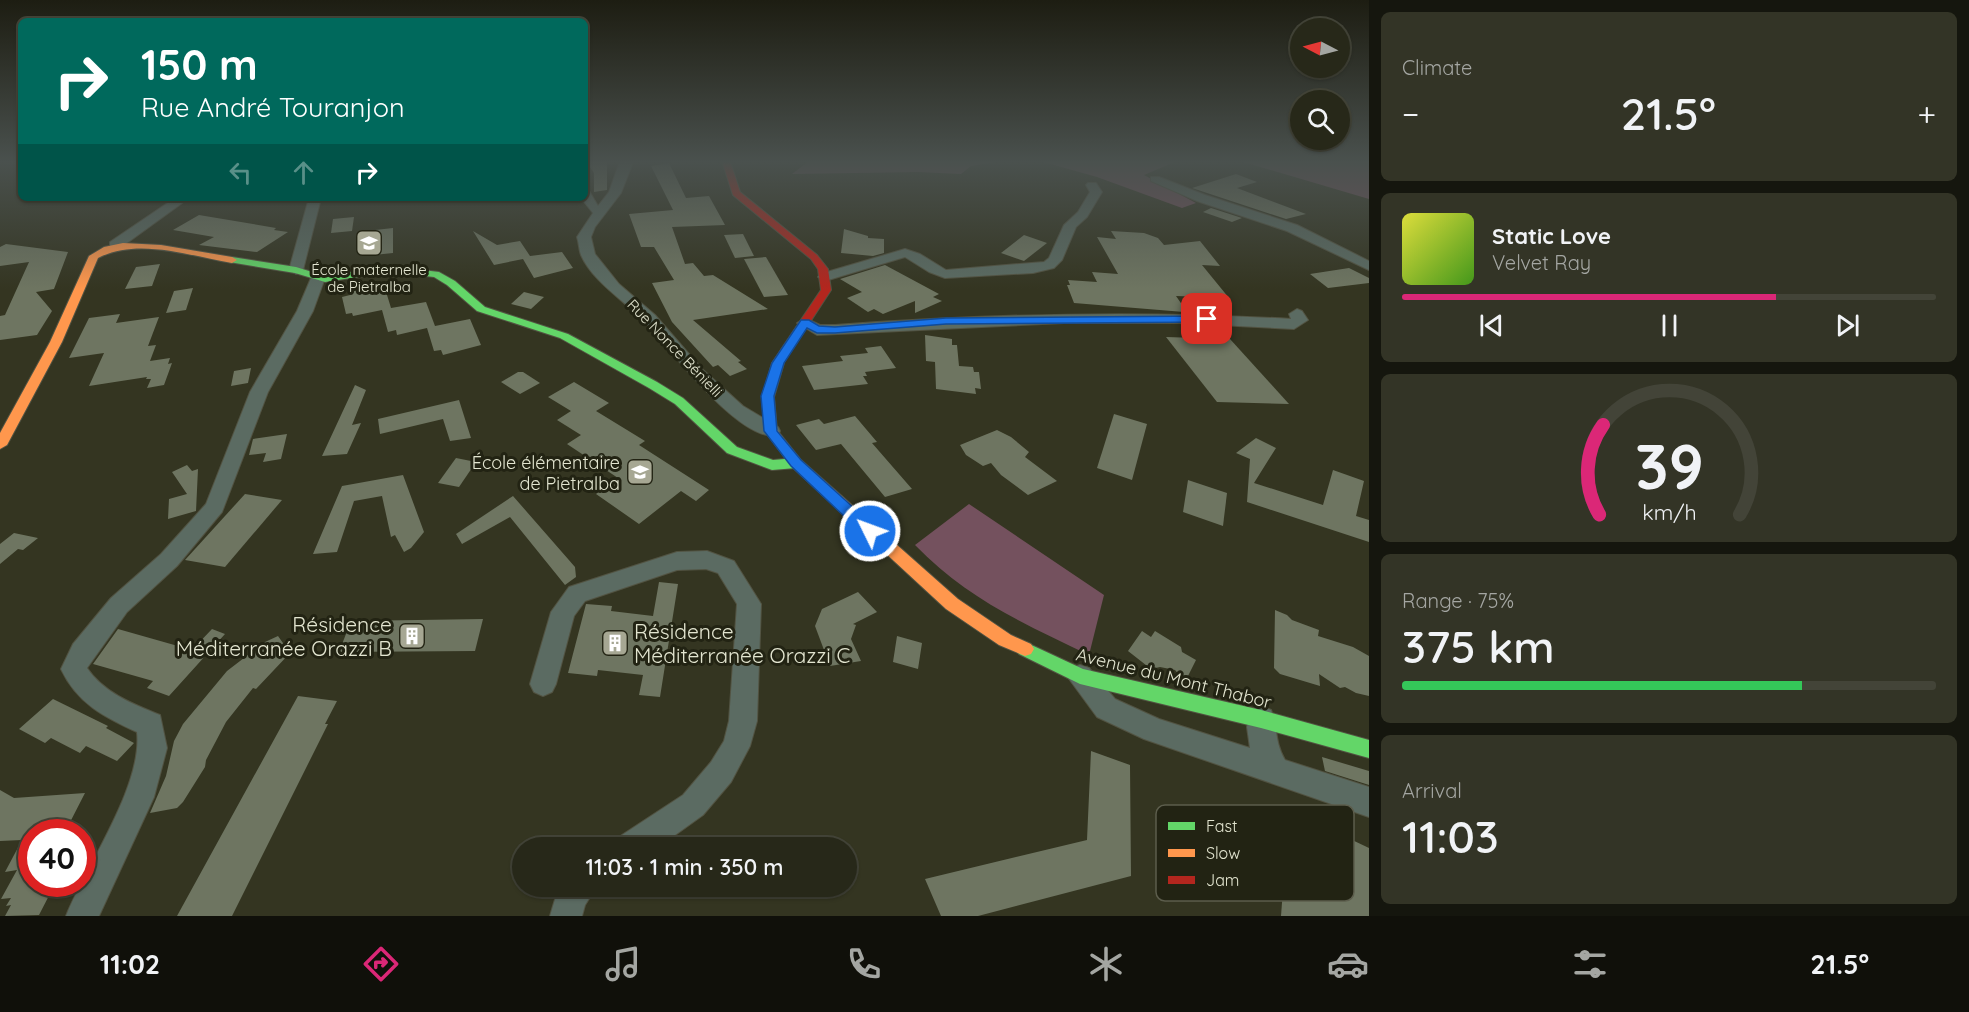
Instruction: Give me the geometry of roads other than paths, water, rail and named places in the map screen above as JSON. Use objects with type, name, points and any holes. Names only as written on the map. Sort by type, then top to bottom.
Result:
[{"type":"street","points":[[0,445],[56,342],[94,256],[101,250],[115,245],[175,204]]},
{"type":"street","points":[[82,916],[139,797],[153,748],[150,724],[113,708],[79,681],[74,669],[82,652],[119,605],[169,560],[215,507],[259,392],[305,311],[314,204]]},
{"type":"street","points":[[591,204],[593,208],[601,212]]},
{"type":"street","name":"Rue Nonce Bénielli","points":[[607,204],[589,226],[584,237],[588,255],[597,270],[650,318],[696,373],[737,410],[771,431]]},
{"type":"street","points":[[749,204],[814,257],[823,269],[825,277],[826,290],[822,300],[778,363],[768,396],[771,431]]},
{"type":"street","points":[[825,277],[904,253],[912,255],[931,270],[945,274],[1033,269],[1048,265],[1055,260],[1070,225],[1083,214],[1089,204]]},
{"type":"street","points":[[1218,204],[1292,228],[1369,266]]},
{"type":"street","points":[[115,245],[134,245],[307,274],[390,269],[436,274],[451,283],[481,309],[564,336],[653,385],[679,401],[732,450],[771,465],[796,463]]},
{"type":"street","points":[[805,323],[817,330],[946,321],[1120,318],[1294,324],[1300,320],[1297,314]]},
{"type":"street","name":"Avenue du Mont Thabor","points":[[771,431],[796,463],[952,604],[1005,640],[1080,676],[1262,719],[1369,749]]},
{"type":"street","points":[[543,684],[563,612],[577,594],[677,561],[707,560],[726,567],[749,604],[743,721],[736,746],[721,772],[693,805],[646,837]]},
{"type":"street","points":[[1080,676],[1106,708],[1154,730],[1369,802]]},
{"type":"street","points":[[1262,719],[1262,747],[1276,772]]},
{"type":"street","points":[[566,916],[572,897]]},
{"type":"place","name":"École maternelle de Pietralba","points":[[369,243]]},
{"type":"place","name":"École élémentaire de Pietralba","points":[[640,472]]},
{"type":"place","name":"Résidence Méditerranée Orazzi B","points":[[412,636]]},
{"type":"place","name":"Résidence Méditerranée Orazzi C","points":[[615,643]]}]
